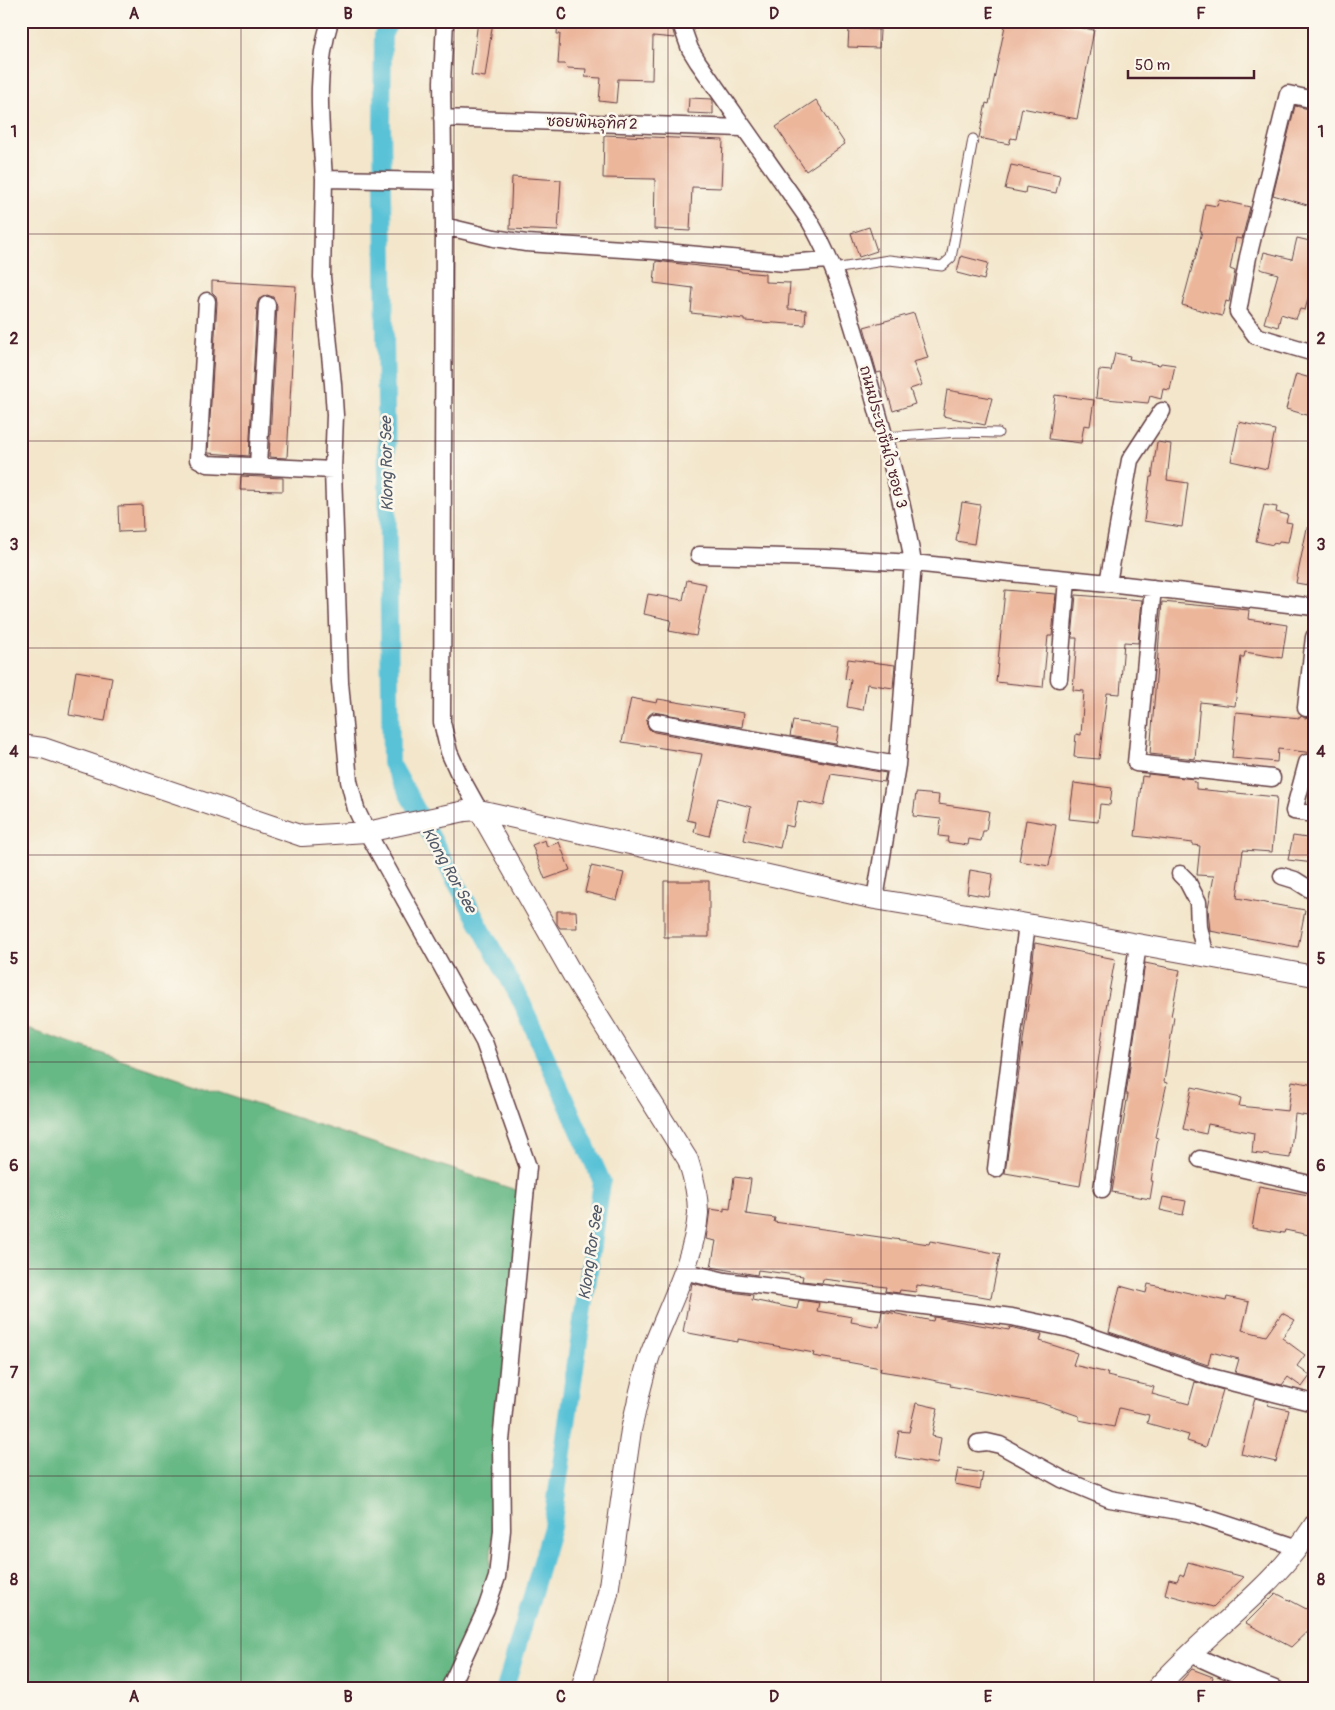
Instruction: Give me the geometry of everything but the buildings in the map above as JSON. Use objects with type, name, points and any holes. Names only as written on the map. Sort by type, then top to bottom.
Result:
[{"type":"street","points":[[330,21],[321,64],[320,86],[324,179],[322,277],[335,415],[333,470],[340,682],[349,781],[356,809],[373,830],[484,1042],[528,1168],[501,1441],[502,1530],[497,1577],[486,1609],[449,1689]]},
{"type":"street","points":[[445,21],[442,82],[444,226],[442,722],[449,752],[472,811],[688,1160],[694,1180],[698,1211],[694,1237],[650,1357],[637,1404],[629,1444],[608,1593],[581,1689]]},
{"type":"street","name":"ถนนประชาชื่นใจ ซอย 3","points":[[680,21],[690,49],[698,62],[742,128],[809,220],[832,265],[849,312],[885,437],[908,533],[913,563],[897,765],[874,899]]},
{"type":"street","points":[[1314,100],[1288,94],[1248,257],[1238,312],[1256,336],[1314,353]]},
{"type":"street","name":"ซอยพินอุทิศ 2","points":[[442,118],[742,128]]},
{"type":"street","points":[[324,179],[443,181]]},
{"type":"street","points":[[444,226],[494,238],[526,243],[832,265]]},
{"type":"street","points":[[207,301],[197,457],[200,462],[207,464],[333,470]]},
{"type":"street","points":[[258,466],[267,305]]},
{"type":"street","points":[[1108,583],[1130,460],[1162,411]]},
{"type":"street","points":[[699,555],[826,558],[913,563],[1314,607]]},
{"type":"street","points":[[1059,679],[1067,579]]},
{"type":"street","points":[[1152,588],[1136,763],[1272,778]]},
{"type":"street","points":[[1306,708],[1314,637]]},
{"type":"street","points":[[656,722],[897,765]]},
{"type":"street","points":[[21,745],[44,748],[302,836],[373,830],[472,811],[874,899],[1027,924],[1314,976]]},
{"type":"street","points":[[1314,764],[1307,762],[1294,812],[1314,814]]},
{"type":"street","points":[[1180,874],[1187,881],[1198,902],[1199,927],[1206,957]]},
{"type":"street","points":[[1282,876],[1295,880],[1314,892]]},
{"type":"street","points":[[996,1169],[1027,924]]},
{"type":"street","points":[[1102,1189],[1138,945]]},
{"type":"street","points":[[1200,1159],[1314,1185]]},
{"type":"street","points":[[683,1271],[725,1281],[1012,1317],[1069,1329],[1211,1377],[1314,1403]]},
{"type":"street","points":[[978,1443],[987,1442],[1000,1445],[1062,1479],[1110,1499],[1195,1514],[1299,1548]]},
{"type":"street","points":[[1156,1689],[1270,1580],[1299,1548],[1314,1525]]},
{"type":"street","points":[[1191,1654],[1274,1689]]},
{"type":"lane","points":[[832,265],[889,260],[942,266],[951,258],[973,139]]},
{"type":"lane","points":[[885,437],[959,432],[998,432]]},
{"type":"green space","points":[[21,1027],[525,1193],[486,1609],[451,1689],[21,1689]]},
{"type":"waterway","name":"Klong Ror See","points":[[390,21],[383,35],[382,123],[391,763],[522,1003],[602,1182],[552,1527],[505,1689]]}]
